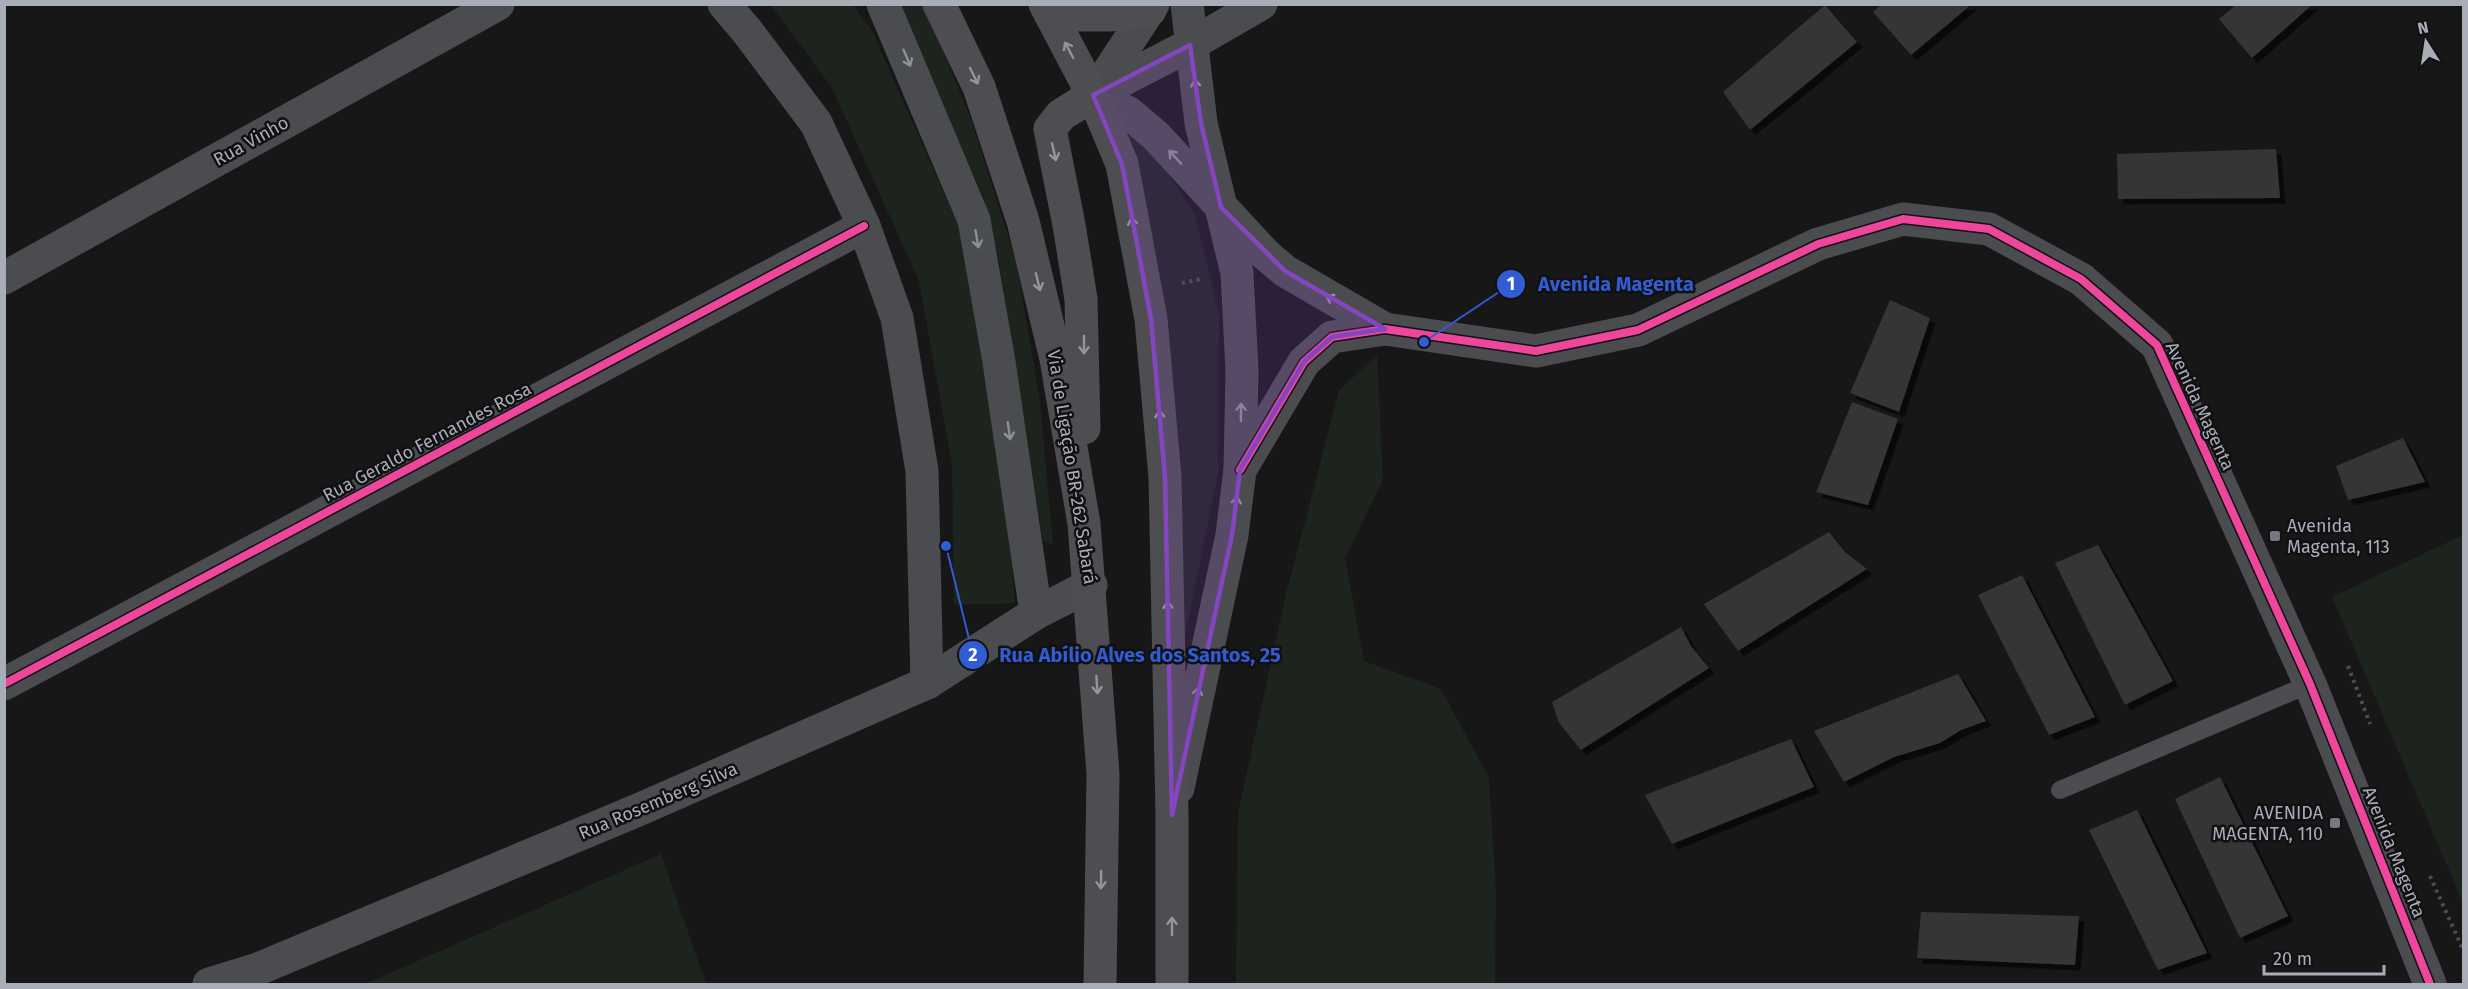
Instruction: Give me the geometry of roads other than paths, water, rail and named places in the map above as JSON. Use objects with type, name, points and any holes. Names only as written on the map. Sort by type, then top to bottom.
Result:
[{"type":"highway","name":"Via de Ligação BR-262 Sabará","points":[[939,4],[979,87],[1023,221],[1056,359],[1084,524],[1091,585],[1103,774],[1100,984]]},
{"type":"highway","points":[[1048,10],[1108,15],[1152,7]]},
{"type":"highway","points":[[1048,10],[1093,95],[1122,164],[1151,319],[1165,477],[1172,815],[1172,984]]},
{"type":"highway","points":[[1084,524],[1082,310],[1070,225],[1050,129],[1061,115],[1093,95]]},
{"type":"street","name":"Rua Vinho","points":[[4,279],[498,4]]},
{"type":"street","points":[[724,4],[816,123],[864,226],[897,318],[922,471],[927,683]]},
{"type":"street","points":[[883,4],[974,220],[999,362],[1036,613]]},
{"type":"street","points":[[1172,815],[1232,535],[1240,470],[1242,370],[1237,273],[1201,123],[1190,45],[1187,4]]},
{"type":"street","points":[[1093,95],[1190,45],[1261,4]]},
{"type":"street","points":[[1093,95],[1152,7]]},
{"type":"street","name":"Avenida Magenta","points":[[1093,95],[1129,113],[1155,136],[1265,254],[1285,271],[1385,329]]},
{"type":"street","name":"Avenida Magenta","points":[[1240,470],[1304,362],[1332,337],[1385,329],[1536,351],[1638,330],[1818,244],[1904,219],[1989,229],[2081,279],[2157,345],[2310,684],[2426,983]]},
{"type":"street","name":"Rua Geraldo Fernandes Rosa","points":[[4,684],[864,226]]},
{"type":"street","name":"Rua Rosemberg Silva","points":[[208,984],[258,969],[638,810],[927,683],[1036,613],[1091,585]]},
{"type":"lane","points":[[2060,790],[2310,684]]},
{"type":"place","name":"Avenida Magenta","points":[[1424,342]]},
{"type":"place","name":"Avenida Magenta, 113","points":[[2275,536]]},
{"type":"place","name":"Rua Abílio Alves dos Santos, 25","points":[[946,546]]},
{"type":"place","name":"AVENIDA MAGENTA, 110","points":[[2335,823]]}]
